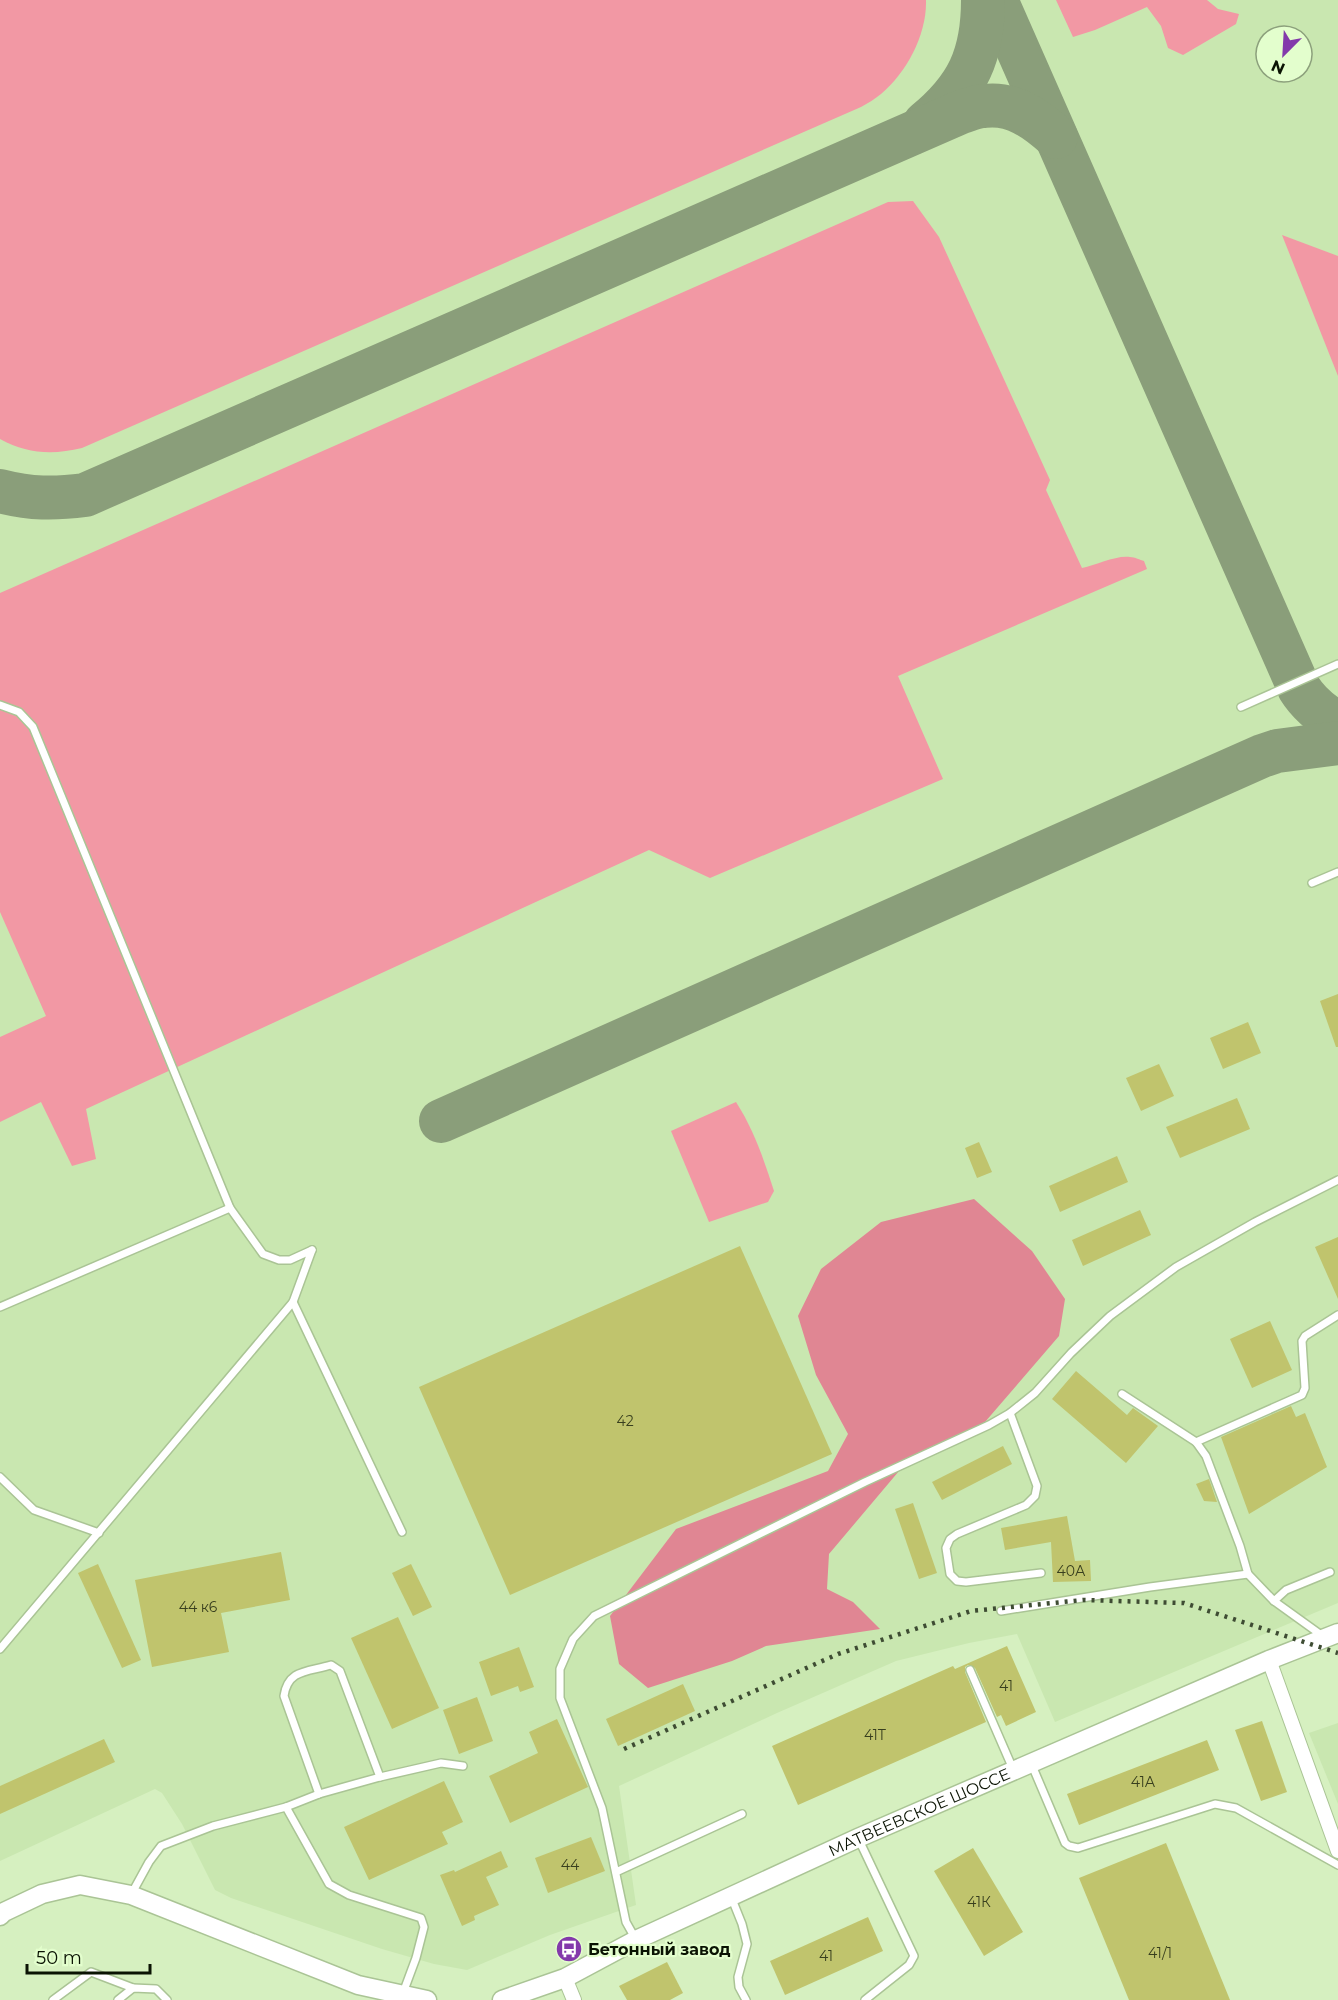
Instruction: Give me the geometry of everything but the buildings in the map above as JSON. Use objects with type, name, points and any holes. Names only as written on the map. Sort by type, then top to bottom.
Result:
[{"type":"main road","name":"МАТВЕЕВСКОЕ ШОССЕ","points":[[502,2000],[565,1978],[636,1940],[858,1838],[1269,1660],[1332,1636]]},
{"type":"main road","points":[[1,1912],[42,1894],[80,1885],[131,1895],[358,1984],[402,1996],[428,2000]]},
{"type":"street","points":[[1269,1660],[1338,1851]]},
{"type":"street","points":[[565,1978],[574,2000]]},
{"type":"lane","points":[[1241,707],[1338,664]]},
{"type":"lane","points":[[0,705],[19,712],[33,727],[230,1208],[263,1254],[279,1260],[290,1260],[312,1250],[293,1302],[0,1649]]},
{"type":"lane","points":[[1312,883],[1338,872]]},
{"type":"lane","points":[[636,1940],[626,1922],[602,1808],[560,1698],[560,1669],[573,1640],[594,1616],[1010,1413],[1035,1393],[1071,1353],[1110,1316],[1176,1267],[1255,1222],[1338,1180]]},
{"type":"lane","points":[[0,1307],[230,1208]]},
{"type":"lane","points":[[293,1302],[402,1532]]},
{"type":"lane","points":[[1197,1442],[1302,1395],[1305,1388],[1302,1341],[1305,1336],[1338,1315]]},
{"type":"lane","points":[[1122,1394],[1197,1442],[1210,1467],[1240,1546],[1248,1574],[1274,1601],[1332,1636]]},
{"type":"lane","points":[[1010,1413],[1037,1486],[1035,1496],[1026,1505],[950,1539],[946,1548],[950,1574],[957,1581],[966,1582],[1041,1574]]},
{"type":"lane","points":[[0,1477],[34,1510],[99,1533]]},
{"type":"lane","points":[[1274,1601],[1286,1590],[1330,1572]]},
{"type":"lane","points":[[1001,1611],[1248,1574]]},
{"type":"lane","points":[[319,1794],[284,1696],[286,1683],[292,1676],[331,1665],[340,1671],[380,1777]]},
{"type":"lane","points":[[970,1670],[1014,1771]]},
{"type":"lane","points":[[1031,1763],[1065,1843],[1069,1846],[1078,1848],[1215,1804],[1223,1804],[1236,1808],[1338,1865]]},
{"type":"lane","points":[[131,1895],[149,1862],[161,1846],[213,1826],[286,1807],[319,1794],[380,1777],[441,1764],[463,1766]]},
{"type":"lane","points":[[286,1807],[328,1884],[349,1895],[421,1918],[424,1927],[402,1996]]},
{"type":"lane","points":[[616,1872],[742,1814]]},
{"type":"lane","points":[[858,1838],[914,1956],[909,1965],[865,2000]]},
{"type":"lane","points":[[730,1896],[742,1924],[747,1944],[738,1977],[739,1987],[746,2000]]},
{"type":"lane","points":[[53,2000],[91,1972],[133,1988],[156,1989],[167,2000]]},
{"type":"lane","points":[[118,2000],[133,1988]]},
{"type":"shaded area","points":[[0,0],[1338,0],[1338,1603],[1055,1722],[1017,1634],[896,1661],[619,1786],[636,1905],[550,1935],[467,1970],[434,1964],[382,1949],[231,1898],[215,1890],[182,1824],[162,1793],[155,1789],[0,1861]]},
{"type":"shaded area","points":[[0,0],[926,0],[923,26],[907,64],[881,94],[861,107],[82,448],[61,452],[40,452],[20,448],[0,439]]},
{"type":"shaded area","points":[[1056,0],[1207,0],[1218,9],[1239,14],[1236,24],[1183,55],[1168,48],[1161,26],[1147,7],[1073,37]]},
{"type":"shaded area","points":[[913,201],[939,237],[1050,480],[1046,490],[1082,568],[1113,559],[1134,557],[1144,561],[1147,569],[898,676],[943,779],[710,878],[649,850],[86,1109],[96,1159],[72,1166],[41,1102],[0,1122],[0,1037],[46,1016],[0,912],[0,593],[888,202]]},
{"type":"shaded area","points":[[1282,235],[1338,256],[1338,376]]},
{"type":"shaded area","points":[[736,1102],[753,1134],[774,1191],[768,1202],[709,1222],[671,1131]]},
{"type":"shaded area","points":[[974,1199],[1032,1251],[1065,1299],[1059,1336],[985,1422],[899,1471],[829,1554],[827,1589],[853,1602],[880,1629],[766,1646],[732,1661],[648,1688],[619,1664],[610,1616],[676,1529],[828,1471],[848,1434],[816,1375],[798,1316],[821,1269],[881,1222]]},
{"type":"shaded area","points":[[1338,1723],[1338,1804],[1309,1733]]},
{"type":"taxiway","points":[[925,123],[952,97],[970,69],[980,38],[983,0]]},
{"type":"taxiway","points":[[996,0],[1299,688],[1316,708],[1338,723]]},
{"type":"taxiway","points":[[0,491],[22,496],[42,497],[85,495],[972,108],[995,105],[1014,109],[1032,118],[1056,137]]},
{"type":"taxiway","points":[[441,1121],[1262,756],[1277,751],[1338,743]]},
{"type":"railway","points":[[624,1749],[838,1654],[971,1611],[1083,1600],[1184,1603],[1338,1653]]},
{"type":"place","name":"Бетонный завод","points":[[569,1949]]}]
